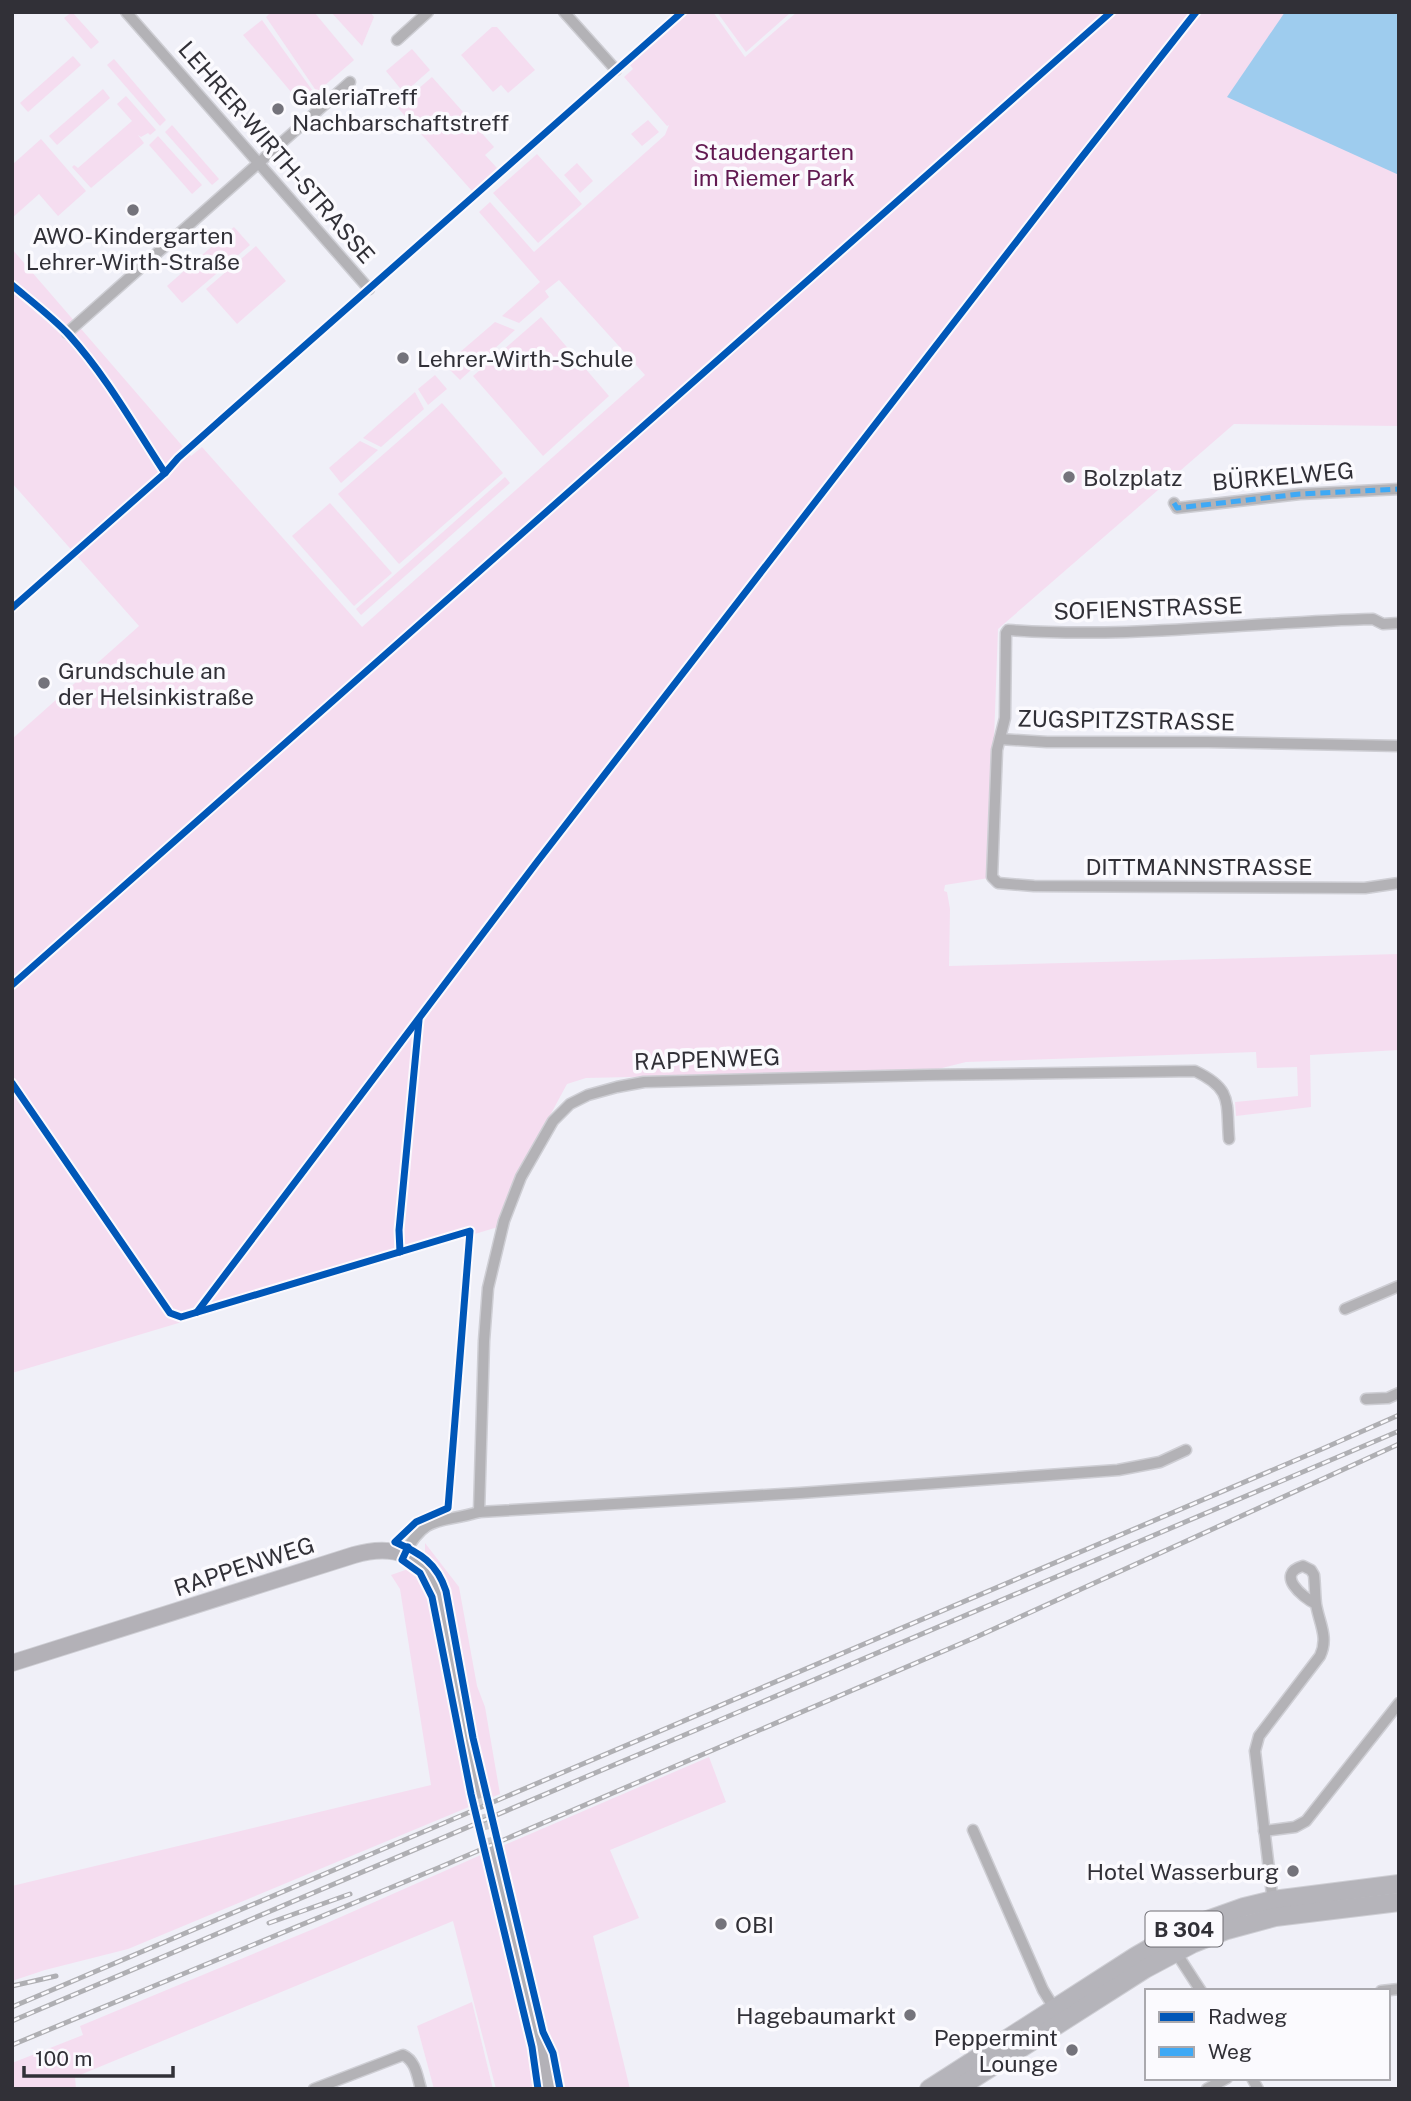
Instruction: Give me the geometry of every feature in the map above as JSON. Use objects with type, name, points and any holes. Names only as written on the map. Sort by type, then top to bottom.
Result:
[{"type":"main road","name":"B 304","points":[[929,2089],[1175,1951],[1274,1909],[1399,1884]]},
{"type":"main road","name":"B 304","points":[[957,2089],[1136,1956],[1185,1928],[1244,1907],[1274,1909],[1399,1902]]},
{"type":"street","name":"LEHRER-WIRTH-STRASSE","points":[[126,12],[369,289]]},
{"type":"street","points":[[397,40],[428,12]]},
{"type":"street","points":[[564,12],[616,70]]},
{"type":"street","points":[[67,333],[350,82]]},
{"type":"street","name":"BÜRKELWEG","points":[[1174,503],[1177,508],[1300,494],[1399,489]]},
{"type":"street","name":"SOFIENSTRASSE","points":[[1000,738],[1005,719],[1008,630],[1127,634],[1301,621],[1373,619],[1383,624],[1399,623]]},
{"type":"street","name":"ZUGSPITZSTRASSE","points":[[999,883],[992,877],[997,750],[1000,738],[1047,742],[1399,746]]},
{"type":"street","name":"DITTMANNSTRASSE","points":[[999,883],[1034,886],[1294,888],[1365,888],[1399,883]]},
{"type":"street","name":"RAPPENWEG","points":[[479,1512],[488,1289],[504,1222],[522,1177],[554,1121],[570,1104],[588,1095],[645,1082],[1195,1071],[1207,1077],[1227,1098],[1229,1139]]},
{"type":"street","points":[[1345,1309],[1399,1286]]},
{"type":"street","points":[[1366,1399],[1388,1398],[1399,1393]]},
{"type":"street","points":[[477,1791],[438,1594],[423,1566],[404,1555],[417,1533],[426,1526],[479,1512],[1118,1470],[1160,1462],[1186,1450]]},
{"type":"street","name":"RAPPENWEG","points":[[12,1663],[361,1552],[379,1549],[404,1555]]},
{"type":"street","points":[[1274,1909],[1256,1743],[1324,1647],[1323,1630],[1316,1604]]},
{"type":"street","points":[[1264,1831],[1295,1827],[1306,1821],[1399,1703]]},
{"type":"street","points":[[973,1830],[1043,1990],[1059,2015]]},
{"type":"street","points":[[492,1851],[542,2057],[547,2089]]},
{"type":"street","points":[[1175,1951],[1201,1989]]},
{"type":"street","points":[[314,2089],[403,2055],[411,2058],[421,2089]]},
{"type":"street","points":[[1207,2089],[1223,2080]]},
{"type":"green space","points":[[72,12],[99,42],[91,49],[64,18]]},
{"type":"green space","points":[[271,12],[314,12],[354,60],[317,92],[266,17]]},
{"type":"green space","points":[[331,12],[370,12],[374,17],[362,46]]},
{"type":"green space","name":"Staudengarten im Riemer Park","points":[[689,12],[713,12],[745,57],[797,12],[1399,12],[1399,426],[1234,424],[998,629],[989,878],[945,885],[944,891],[947,892],[950,909],[949,966],[1399,954],[1399,1050],[1310,1055],[1311,1107],[1236,1116],[1235,1102],[1298,1096],[1297,1067],[1257,1068],[1256,1052],[966,1062],[934,1070],[586,1078],[567,1084],[518,1175],[498,1227],[12,1373],[12,739],[139,626],[12,483],[12,249],[191,456],[202,447],[362,627],[645,375],[559,280],[545,291],[549,297],[519,323],[502,316],[540,282],[479,212],[490,202],[534,252],[665,135],[669,125],[667,126],[624,77],[633,69],[630,65]]},
{"type":"green space","points":[[717,12],[788,12],[789,14],[746,52]]},
{"type":"green space","points":[[262,20],[315,94],[302,105],[243,35]]},
{"type":"green space","points":[[492,27],[497,27],[535,70],[508,93],[501,85],[493,92],[461,55]]},
{"type":"green space","points":[[412,49],[430,70],[404,93],[386,71]]},
{"type":"green space","points":[[73,56],[81,65],[28,112],[20,103]]},
{"type":"green space","points":[[114,59],[166,120],[160,126],[107,65]]},
{"type":"green space","points":[[432,77],[494,147],[485,155],[497,168],[472,191],[397,107]]},
{"type":"green space","points":[[103,89],[110,98],[57,145],[49,136]]},
{"type":"green space","points":[[126,96],[156,130],[150,135],[138,135],[144,143],[91,188],[72,167],[74,165],[78,168],[132,121],[117,104]]},
{"type":"green space","points":[[648,120],[659,132],[642,146],[631,134]]},
{"type":"green space","points":[[172,125],[219,179],[212,185],[165,132]]},
{"type":"green space","points":[[158,136],[202,185],[192,194],[149,145]]},
{"type":"green space","points":[[41,139],[86,191],[58,216],[39,194],[12,218],[12,165]]},
{"type":"green space","points":[[537,154],[582,204],[538,243],[493,193]]},
{"type":"green space","points":[[577,163],[593,181],[580,193],[564,175]]},
{"type":"green space","points":[[234,227],[250,245],[182,303],[167,286]]},
{"type":"green space","points":[[256,246],[286,281],[237,324],[206,289]]},
{"type":"green space","points":[[541,317],[609,396],[543,456],[473,376]]},
{"type":"green space","points":[[495,322],[515,330],[460,380],[445,365]]},
{"type":"green space","points":[[435,375],[447,389],[428,405],[418,389]]},
{"type":"green space","points":[[415,392],[424,409],[381,447],[363,438]]},
{"type":"green space","points":[[442,403],[503,473],[399,564],[338,494]]},
{"type":"green space","points":[[360,441],[378,450],[341,483],[329,468]]},
{"type":"green space","points":[[505,477],[510,483],[361,615],[356,609]]},
{"type":"green space","points":[[330,503],[392,573],[354,606],[292,536]]},
{"type":"green space","points":[[425,1543],[459,1587],[477,1686],[485,1707],[500,1794],[128,1949],[12,1981],[12,1886],[431,1785],[400,1589],[391,1575],[411,1568],[431,1597],[470,1797],[487,1791],[465,1691],[449,1592],[436,1566],[425,1554]]},
{"type":"green space","points":[[709,1757],[726,1802],[610,1850],[639,1918],[593,1936],[630,2089],[564,2089],[555,2050],[544,2024],[502,1846]]},
{"type":"green space","points":[[483,1854],[536,2085],[533,2089],[496,2089],[453,1921],[75,2077],[76,2089],[12,2089],[12,2063],[83,2035],[80,2026],[318,1927]]},
{"type":"green space","points":[[472,2002],[493,2089],[434,2089],[417,2026]]},
{"type":"water","points":[[1285,12],[1399,12],[1399,175],[1227,97]]},
{"type":"tunnel","points":[[477,1791],[492,1851]]},
{"type":"railway","points":[[12,2007],[1399,1415]]},
{"type":"railway","points":[[12,2021],[1399,1431]]},
{"type":"railway","points":[[12,2045],[438,1868],[974,1638],[1399,1444]]},
{"type":"railway","points":[[269,1923],[350,1894]]},
{"type":"railway","points":[[12,1986],[56,1976]]},
{"type":"marked path","points":[[1174,503],[1177,508],[1300,494],[1399,489]]},
{"type":"cycle path","points":[[12,608],[682,12]]},
{"type":"cycle path","points":[[12,985],[1111,12]]},
{"type":"cycle path","points":[[197,1312],[537,862],[1196,12]]},
{"type":"cycle path","points":[[12,285],[56,322],[83,351],[165,473]]},
{"type":"cycle path","points":[[400,1252],[399,1230],[419,1020]]},
{"type":"cycle path","points":[[12,1083],[170,1313],[181,1317],[470,1231],[448,1508],[416,1522],[395,1542],[426,1560],[438,1573],[446,1591],[473,1738],[543,2032],[553,2053],[560,2089]]},
{"type":"cycle path","points":[[408,1547],[402,1560],[420,1573],[432,1597],[471,1794],[532,2047],[538,2089]]},
{"type":"place","name":"GaleriaTreff Nachbarschaftstreff","points":[[278,109]]},
{"type":"place","name":"AWO-Kindergarten Lehrer-Wirth-Straße","points":[[133,210]]},
{"type":"place","name":"Lehrer-Wirth-Schule","points":[[403,358]]},
{"type":"place","name":"Bolzplatz","points":[[1069,477]]},
{"type":"place","name":"Grundschule an der Helsinkistraße","points":[[44,683]]},
{"type":"place","name":"Hotel Wasserburg","points":[[1293,1871]]},
{"type":"place","name":"OBI","points":[[721,1924]]},
{"type":"place","name":"Hagebaumarkt","points":[[910,2015]]},
{"type":"place","name":"Peppermint Lounge","points":[[1072,2050]]}]
